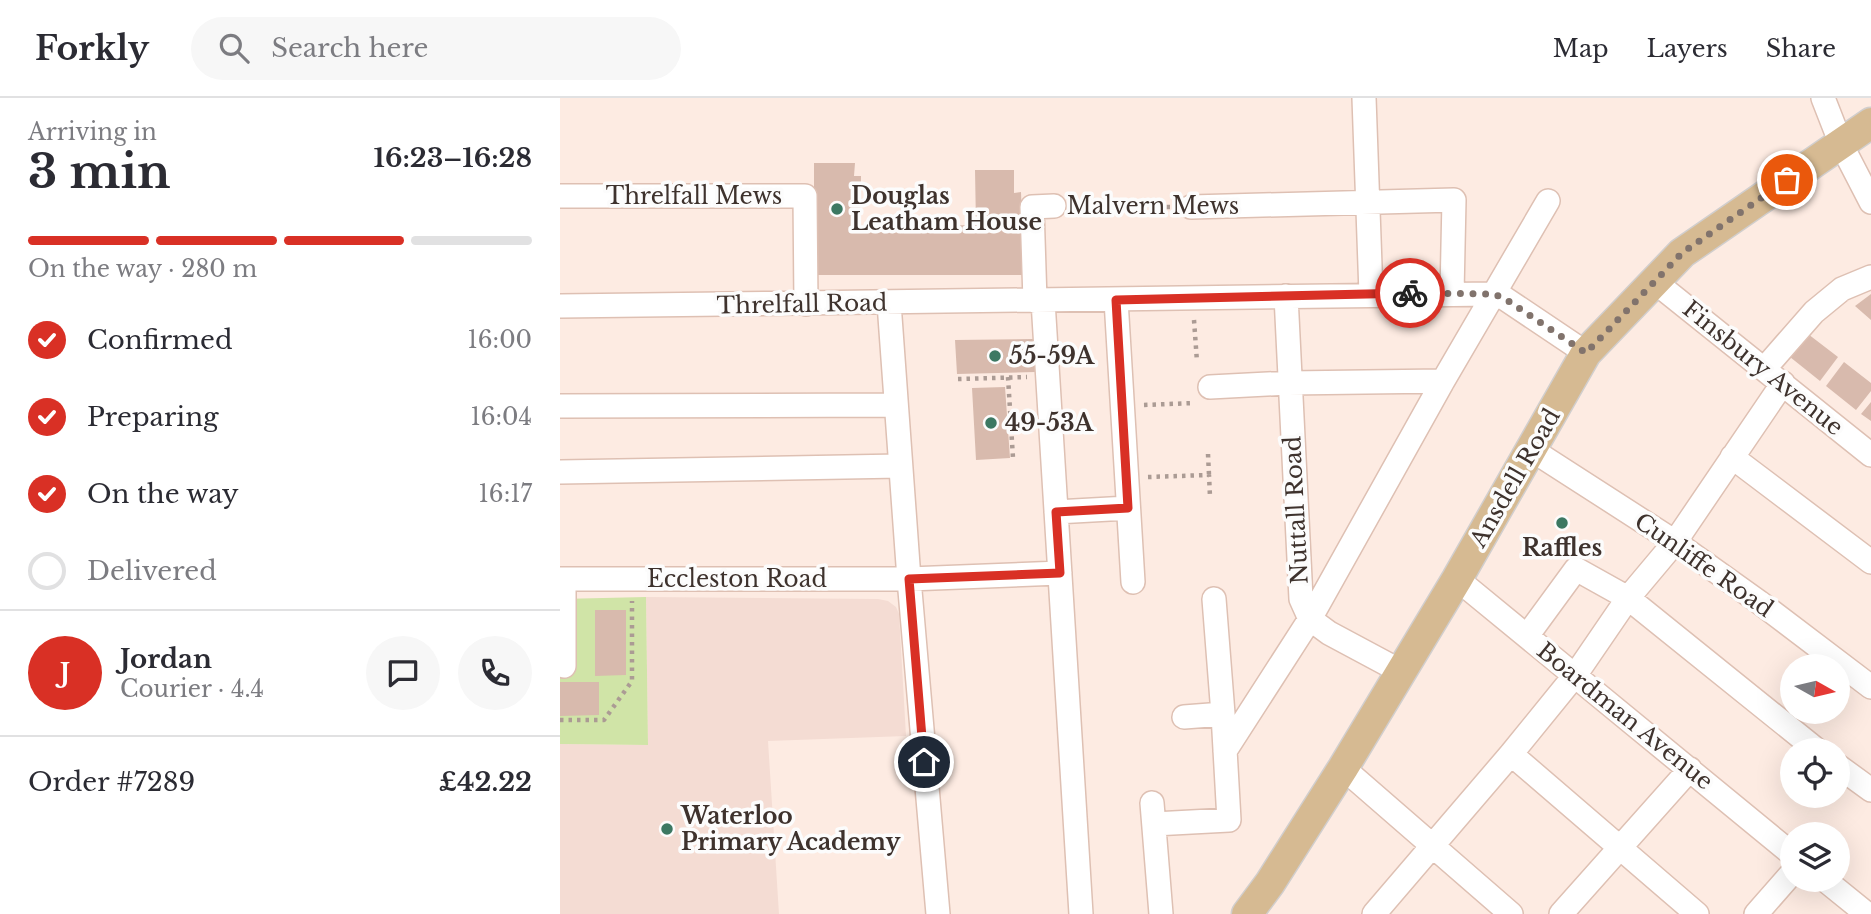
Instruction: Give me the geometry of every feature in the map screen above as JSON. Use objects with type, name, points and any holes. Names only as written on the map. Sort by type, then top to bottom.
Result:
[{"type":"main road","name":"Ansdell Road","points":[[1247,914],[1270,883],[1343,768],[1457,579],[1586,353],[1682,253],[1871,123]]},
{"type":"street","points":[[1364,98],[1371,294]]},
{"type":"street","points":[[1823,98],[1841,144],[1871,202]]},
{"type":"street","name":"Threlfall Mews","points":[[560,196],[805,195],[806,303]]},
{"type":"street","name":"Malvern Mews","points":[[1191,207],[1454,200],[1452,293]]},
{"type":"street","points":[[1225,751],[1310,619],[1443,381],[1548,201]]},
{"type":"street","name":"Malvern Mews","points":[[1039,301],[1032,207],[1054,206]]},
{"type":"street","points":[[1765,368],[1814,312],[1842,289],[1871,277]]},
{"type":"street","name":"Finsbury Avenue","points":[[1655,282],[1871,455]]},
{"type":"street","name":"Threlfall Road","points":[[560,306],[1493,294],[1504,298],[1586,353]]},
{"type":"street","name":"Nuttall Road","points":[[1286,296],[1301,599],[1310,619]]},
{"type":"street","points":[[1116,300],[1133,582]]},
{"type":"street","points":[[1039,301],[1049,376],[1081,914]]},
{"type":"street","points":[[889,303],[909,579],[938,914]]},
{"type":"street","points":[[1206,394],[1289,383],[1443,381]]},
{"type":"street","points":[[1374,914],[1576,674],[1628,598],[1675,542],[1783,383]]},
{"type":"street","points":[[560,406],[896,405]]},
{"type":"street","name":"Cunliffe Road","points":[[1532,450],[1675,542],[1871,687]]},
{"type":"street","points":[[1732,457],[1871,562]]},
{"type":"street","points":[[560,471],[900,466]]},
{"type":"street","points":[[1056,512],[1128,508]]},
{"type":"street","points":[[1527,636],[1576,569],[1628,598],[1802,738]]},
{"type":"street","name":"Eccleston Road","points":[[564,666],[562,579],[909,579],[1060,573]]},
{"type":"street","name":"Boardman Avenue","points":[[1457,579],[1780,844]]},
{"type":"street","points":[[1149,914],[1161,914],[1153,814],[1229,820],[1214,599]]},
{"type":"street","points":[[1310,619],[1329,633],[1400,671]]},
{"type":"street","points":[[1184,717],[1223,714]]},
{"type":"street","points":[[1511,754],[1697,914]]},
{"type":"street","points":[[1343,768],[1511,914]]},
{"type":"street","points":[[1561,914],[1690,769]]},
{"type":"street","points":[[1850,775],[1871,790]]},
{"type":"street","points":[[1756,914],[1780,887]]},
{"type":"street","points":[[1840,892],[1867,914]]},
{"type":"path","name":"Malvern Mews","points":[[1054,206],[1191,207]]},
{"type":"path","points":[[1193,298],[1197,362]]},
{"type":"path","points":[[958,379],[1049,376]]},
{"type":"path","points":[[1008,377],[1013,458]]},
{"type":"path","points":[[1122,406],[1206,394]]},
{"type":"path","points":[[1208,454],[1210,497]]},
{"type":"path","points":[[1126,477],[1209,475]]},
{"type":"path","points":[[560,720],[604,720],[632,681],[632,579]]},
{"type":"shaded area","name":"Waterloo Primary Academy","points":[[646,597],[878,599],[888,601],[896,607],[899,614],[906,736],[768,741],[779,914],[560,914],[560,744],[648,745]]},
{"type":"green space","points":[[646,597],[648,745],[560,744],[560,599]]},
{"type":"building","name":"Douglas Leatham House","points":[[814,163],[855,163],[854,176],[861,176],[860,227],[976,225],[975,170],[1014,170],[1014,193],[1021,192],[1024,275],[814,275]]},
{"type":"building","points":[[1871,294],[1871,320],[1855,306]]},
{"type":"building","points":[[1808,334],[1838,357],[1820,381],[1790,357]]},
{"type":"building","name":"55-59A","points":[[1034,339],[1035,372],[957,374],[955,340]]},
{"type":"building","points":[[1844,362],[1871,383],[1871,391],[1856,410],[1826,386]]},
{"type":"building","name":"49-53A","points":[[1005,387],[1010,458],[976,460],[972,388]]},
{"type":"building","points":[[1871,402],[1871,421],[1861,414]]},
{"type":"building","points":[[595,610],[626,610],[626,675],[595,676]]},
{"type":"building","points":[[560,682],[599,682],[599,715],[560,716]]},
{"type":"way so far","points":[[1410,293],[1493,294],[1504,298],[1586,353],[1682,253],[1787,180]]},
{"type":"place","name":"Douglas Leatham House","points":[[837,209]]},
{"type":"place","name":"55-59A","points":[[995,356]]},
{"type":"place","name":"49-53A","points":[[991,423]]},
{"type":"place","name":"Raffles","points":[[1562,523]]},
{"type":"place","name":"Waterloo Primary Academy","points":[[667,829]]},
{"type":"route","points":[[924,762],[909,579],[1060,573],[1056,512],[1128,508],[1116,300],[1410,293]]}]
